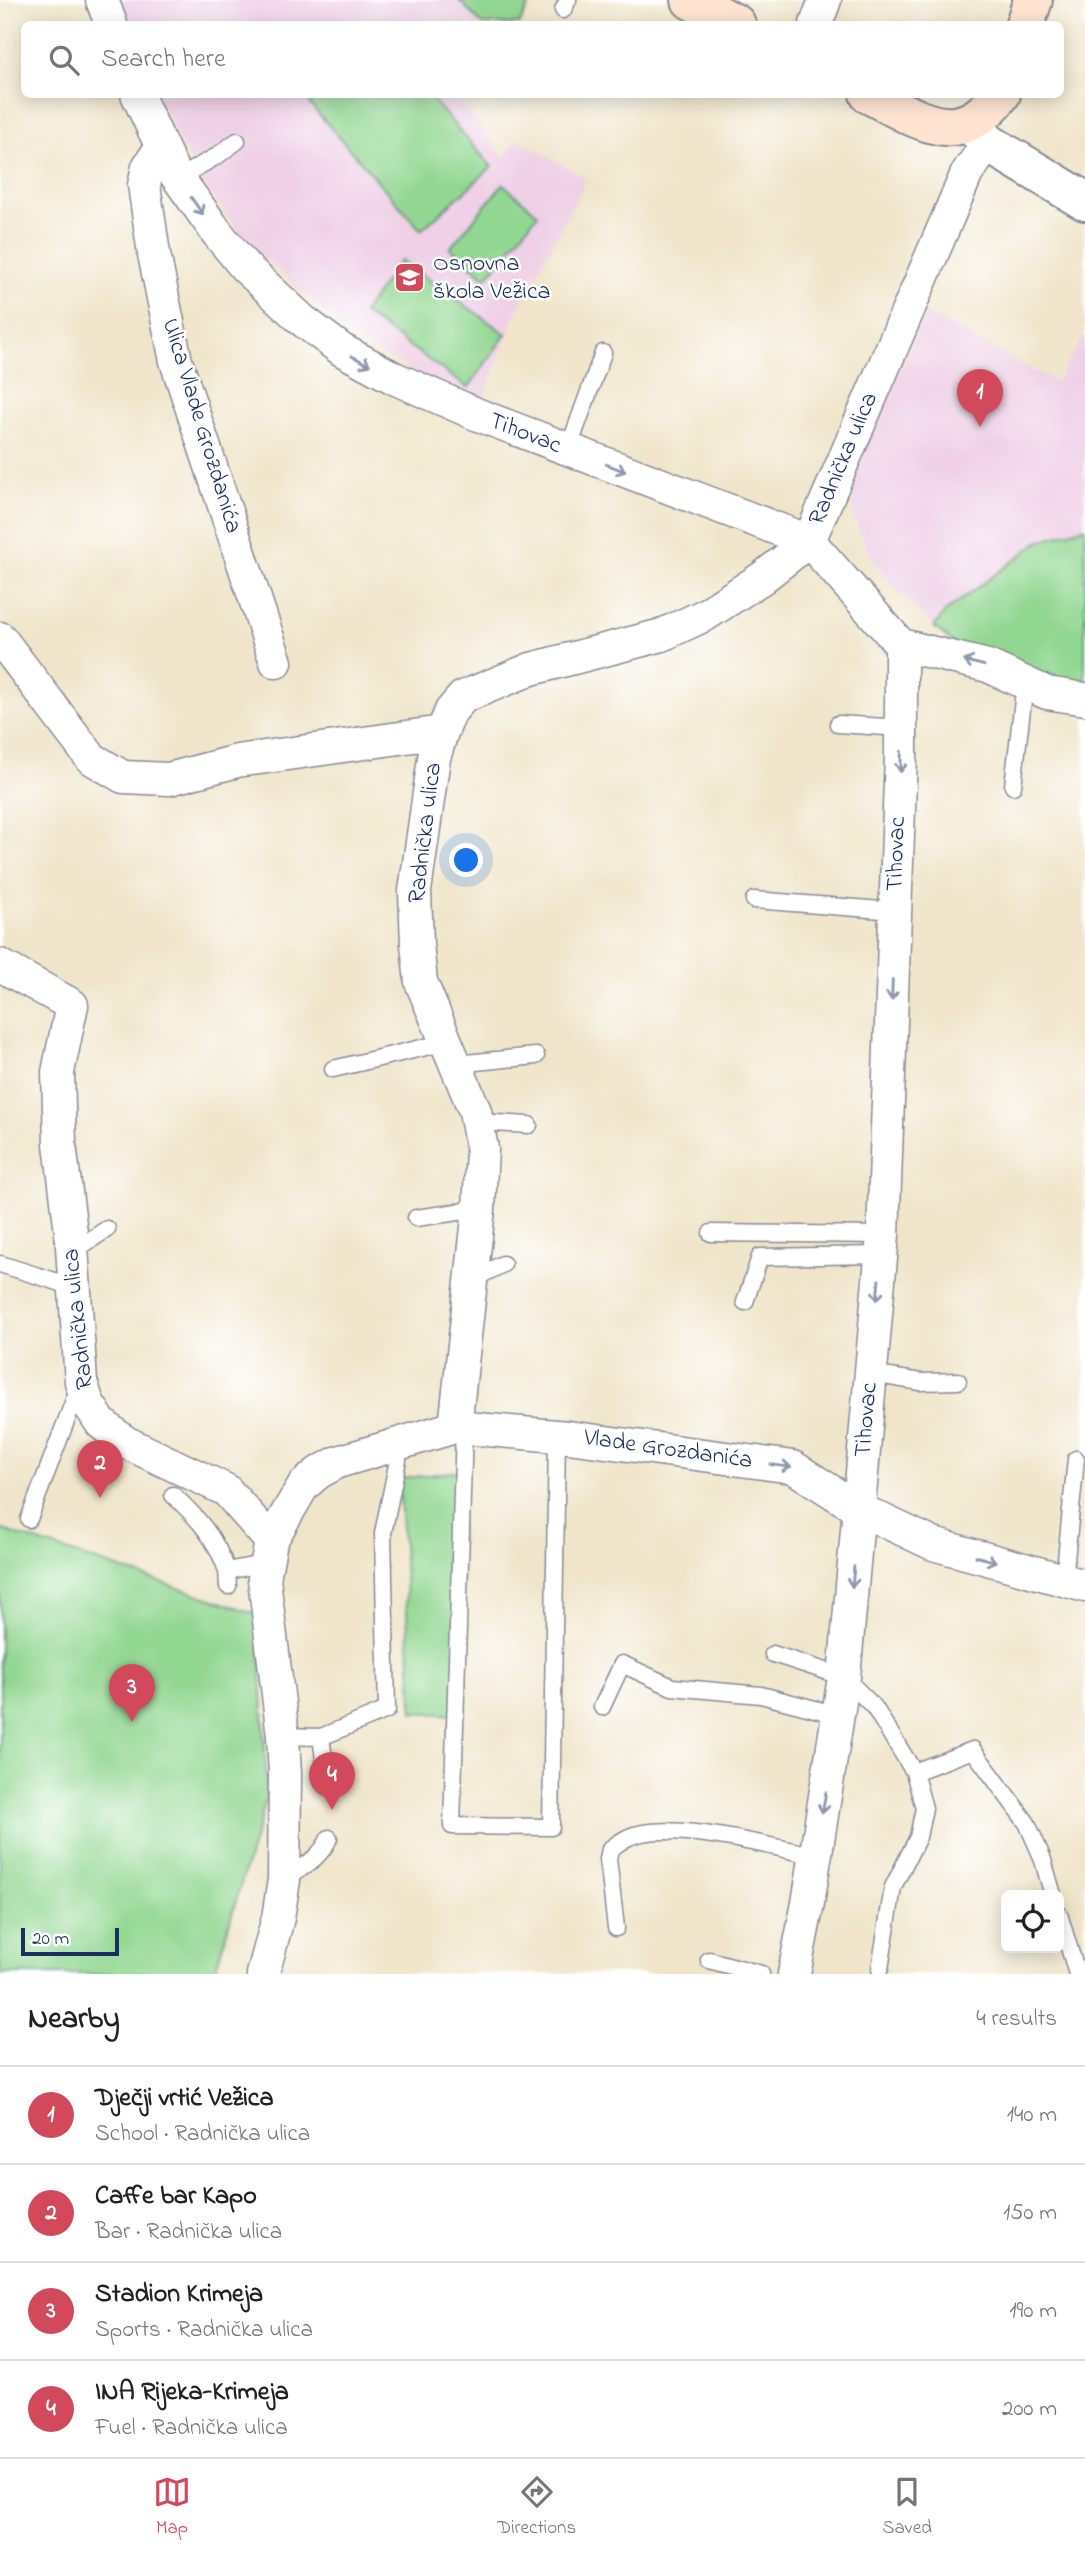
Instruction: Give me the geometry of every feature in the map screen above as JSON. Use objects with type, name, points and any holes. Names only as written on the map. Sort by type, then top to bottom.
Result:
[{"type":"main road","points":[[877,98],[923,122],[979,133]]},
{"type":"main road","name":"Radnička ulica","points":[[979,133],[989,110],[998,98]]},
{"type":"street","points":[[103,0],[110,21]]},
{"type":"street","points":[[818,21],[825,0]]},
{"type":"street","name":"Tihovac","points":[[139,98],[161,148],[210,224],[245,267],[302,320],[342,351],[394,378],[476,414],[809,541],[901,645],[901,728],[882,1245],[844,1677],[816,1856],[794,1974]]},
{"type":"street","points":[[979,133],[1085,201]]},
{"type":"street","name":"Radnička ulica","points":[[460,1427],[482,1149],[477,1122],[421,982],[415,891],[434,758],[442,732],[451,711],[463,697],[531,669],[662,635],[705,615],[762,578],[809,541],[967,173],[979,133]]},
{"type":"street","name":"Ulica Vlade Grozdanića","points":[[161,148],[148,167],[144,185],[151,241],[176,361],[276,662]]},
{"type":"street","name":"Radnička ulica","points":[[0,638],[91,758],[123,777],[169,779],[237,761],[442,732]]},
{"type":"street","points":[[901,645],[988,666],[1047,693],[1085,699]]},
{"type":"street","name":"Radnička ulica","points":[[0,965],[72,1005],[58,1072],[60,1144],[72,1252],[81,1382],[88,1404],[101,1423],[125,1442],[226,1490],[269,1552]]},
{"type":"street","name":"Vlade Grozdanića","points":[[269,1552],[303,1486],[318,1473],[338,1462],[396,1443],[460,1427],[562,1436],[793,1467],[859,1509],[933,1544],[1074,1583]]},
{"type":"street","points":[[268,1967],[284,1880],[285,1775],[283,1736],[264,1579],[269,1552]]},
{"type":"lane","points":[[178,178],[237,141]]},
{"type":"lane","points":[[568,450],[603,353]]},
{"type":"lane","points":[[1013,786],[1025,683]]},
{"type":"lane","points":[[838,724],[901,728]]},
{"type":"lane","points":[[754,900],[895,911]]},
{"type":"lane","points":[[333,1069],[451,1053],[536,1056]]},
{"type":"lane","points":[[477,1122],[529,1125]]},
{"type":"lane","points":[[416,1219],[479,1209]]},
{"type":"lane","points":[[72,1252],[107,1229]]},
{"type":"lane","points":[[711,1233],[882,1245]]},
{"type":"lane","points":[[745,1301],[760,1256],[882,1245]]},
{"type":"lane","points":[[0,1264],[74,1287]]},
{"type":"lane","points":[[471,1280],[503,1264]]},
{"type":"lane","points":[[871,1374],[921,1382],[958,1381]]},
{"type":"lane","points":[[29,1519],[81,1382]]},
{"type":"lane","points":[[460,1427],[452,1826],[551,1827],[562,1436]]},
{"type":"lane","points":[[283,1736],[321,1737],[387,1710],[383,1533],[398,1460],[396,1443]]},
{"type":"lane","points":[[1074,1583],[1076,1459]]},
{"type":"lane","points":[[192,1513],[213,1484]]},
{"type":"lane","points":[[173,1495],[214,1539],[227,1578],[269,1552]]},
{"type":"lane","points":[[773,1654],[844,1677],[874,1707],[914,1772],[924,1808],[918,1836],[893,1887],[880,1969]]},
{"type":"lane","points":[[602,1707],[622,1664],[671,1686],[761,1695],[838,1715]]},
{"type":"lane","points":[[321,1737],[324,1759]]},
{"type":"lane","points":[[914,1772],[973,1750],[1027,1823],[1042,1857],[1052,1890]]},
{"type":"lane","points":[[616,1928],[608,1859],[610,1849],[630,1836],[660,1832],[720,1835],[816,1856]]},
{"type":"lane","points":[[284,1880],[309,1864],[325,1849],[329,1838]]},
{"type":"lane","points":[[1064,1931],[1077,1974]]},
{"type":"lane","points":[[709,1960],[761,1974]]},
{"type":"shaded area","points":[[121,0],[532,0],[521,21],[130,21]]},
{"type":"shaded area","name":"Osnovna škola Vežica","points":[[158,98],[459,98],[505,158],[516,138],[587,179],[515,315],[483,402],[426,378],[353,339],[246,241],[199,178]]},
{"type":"shaded area","points":[[925,313],[1056,382],[1085,334],[1085,527],[1040,541],[945,612],[934,627],[900,593],[872,559],[853,516],[854,471]]},
{"type":"green space","points":[[459,0],[532,0],[521,21],[479,21]]},
{"type":"green space","points":[[314,98],[431,98],[492,167],[421,230],[309,103]]},
{"type":"green space","points":[[503,184],[538,214],[486,278],[450,248]]},
{"type":"green space","points":[[401,260],[506,334],[468,388],[363,313]]},
{"type":"green space","points":[[1085,527],[1085,689],[965,652],[934,627],[945,612],[1040,541]]},
{"type":"green space","points":[[459,1471],[464,1716],[413,1712],[399,1479]]},
{"type":"green space","points":[[0,1529],[257,1614],[267,1797],[214,1974],[0,1974]]},
{"type":"place","name":"Osnovna škola Vežica","points":[[410,278]]},
{"type":"place","name":"Dječji vrtić Vežica","points":[[980,427]]},
{"type":"place","name":"Caffe bar Kapo","points":[[100,1498]]},
{"type":"place","name":"Stadion Krimeja","points":[[132,1722]]},
{"type":"place","name":"INA Rijeka-Krimeja","points":[[332,1810]]}]
